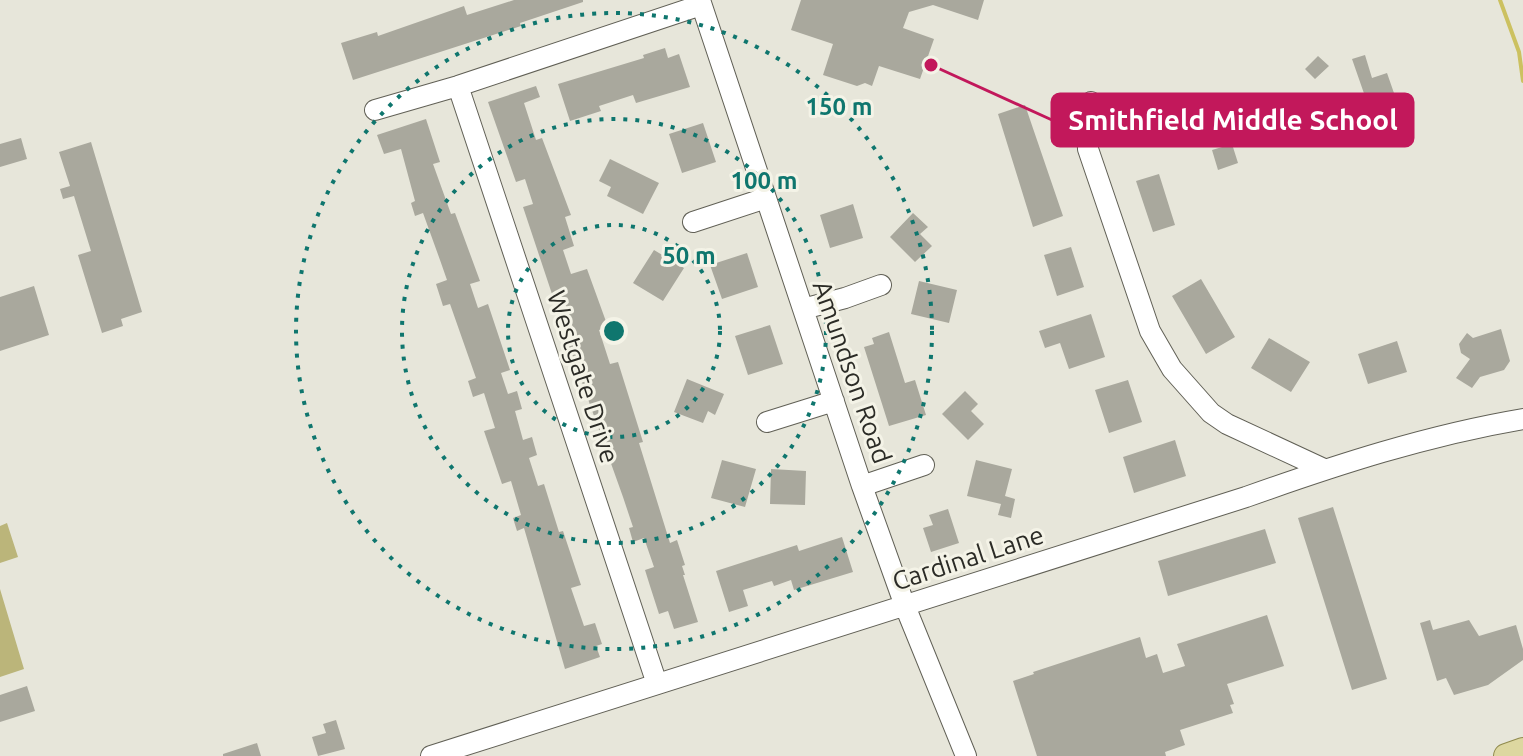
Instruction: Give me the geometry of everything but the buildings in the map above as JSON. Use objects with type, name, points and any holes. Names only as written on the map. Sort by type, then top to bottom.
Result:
[{"type":"main road","points":[[1506,756],[1523,750]]},
{"type":"street","points":[[375,110],[458,86],[700,3]]},
{"type":"street","name":"Amundson Road","points":[[700,3],[862,486],[905,606],[966,756]]},
{"type":"street","name":"Westgate Drive","points":[[458,86],[657,684]]},
{"type":"street","points":[[1091,102],[1088,149],[1150,331],[1159,349],[1172,369],[1211,413],[1227,424],[1324,469]]},
{"type":"street","points":[[693,222],[766,198]]},
{"type":"street","points":[[803,309],[881,285]]},
{"type":"street","points":[[767,422],[834,401]]},
{"type":"street","name":"Cardinal Lane","points":[[431,756],[1246,497],[1324,469],[1475,427],[1523,419]]},
{"type":"street","points":[[862,486],[924,465]]},
{"type":"shaded area","points":[[7,523],[18,557],[0,563],[0,526]]},
{"type":"shaded area","points":[[0,589],[24,669],[0,677]]},
{"type":"waterway","points":[[1500,0],[1519,52],[1523,81]]},
{"type":"place","name":"Smithfield Middle School","points":[[931,65]]}]
